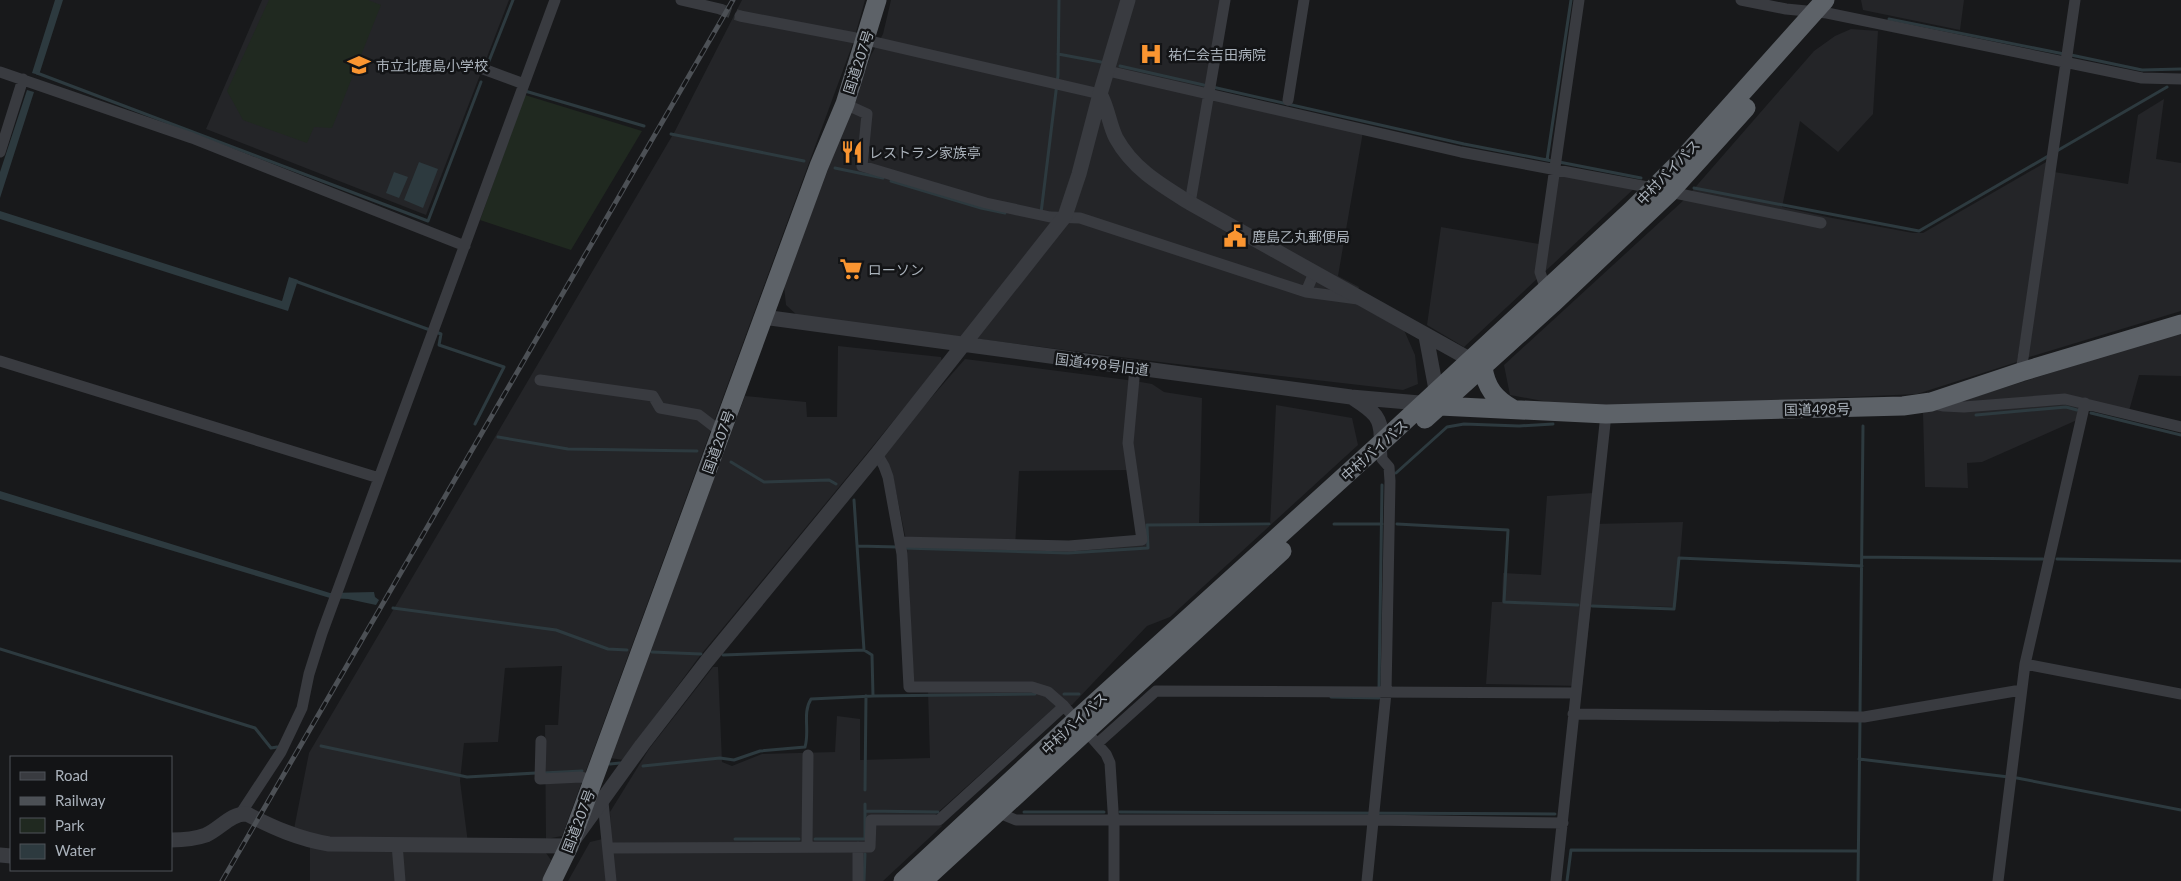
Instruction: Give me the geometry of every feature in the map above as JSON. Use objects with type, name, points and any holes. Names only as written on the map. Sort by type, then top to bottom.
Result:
[{"type":"highway","name":"国道207号","points":[[552,881],[569,846],[594,780],[819,166],[845,104],[877,0]]},
{"type":"highway","name":"中村バイパス","points":[[923,881],[991,809],[1382,451],[1433,400],[1476,364],[1549,297],[1662,190],[1827,6]]},
{"type":"highway","name":"国道498号","points":[[1433,400],[1514,410],[1606,414],[1903,406],[1931,402],[2021,372],[2181,324]]},
{"type":"highway","points":[[1476,364],[1495,398],[1514,410]]},
{"type":"highway","name":"中村バイパス","points":[[903,881],[958,830],[991,809]]},
{"type":"street","points":[[172,840],[186,840],[206,835],[241,813],[281,752],[302,708],[309,674],[334,601],[555,0]]},
{"type":"street","points":[[681,0],[720,9]]},
{"type":"street","points":[[241,813],[247,814],[286,833],[310,841],[329,844],[569,846],[603,802],[642,746],[708,661],[877,454],[1065,216],[1128,0]]},
{"type":"street","points":[[1190,203],[1225,0]]},
{"type":"street","points":[[1288,100],[1304,0]]},
{"type":"street","points":[[1549,297],[1540,272],[1579,0]]},
{"type":"street","points":[[1741,0],[1786,5],[1827,6],[2066,64],[2142,78],[2181,79]]},
{"type":"street","points":[[2021,372],[2075,0]]},
{"type":"street","points":[[740,16],[866,40],[1100,94],[1106,105],[1116,137],[1136,165],[1152,179],[1190,203],[1275,249],[1314,274],[1476,364]]},
{"type":"street","points":[[478,67],[522,89]]},
{"type":"street","points":[[1108,71],[1210,89],[1461,152],[1555,168],[1821,223]]},
{"type":"street","points":[[0,72],[192,138],[465,246]]},
{"type":"street","points":[[0,152],[23,79]]},
{"type":"street","points":[[845,104],[868,114],[862,166],[986,203],[1041,215],[1080,218],[1306,292],[1360,299]]},
{"type":"street","points":[[1090,134],[1116,137]]},
{"type":"street","points":[[1306,292],[1314,274]]},
{"type":"street","name":"国道498号旧道","points":[[763,317],[963,346],[1352,397],[1433,400]]},
{"type":"street","points":[[1426,336],[1433,400]]},
{"type":"street","points":[[0,361],[379,478]]},
{"type":"street","points":[[900,542],[1069,546],[1142,540],[1128,443],[1135,368]]},
{"type":"street","points":[[540,380],[653,396],[660,408],[699,415],[721,432]]},
{"type":"street","points":[[1352,397],[1374,412],[1380,422],[1382,451],[1389,467],[1390,481],[1375,815],[1367,881]]},
{"type":"street","points":[[1931,402],[1944,406],[1964,407],[2065,399],[2181,427]]},
{"type":"street","points":[[1998,881],[2025,664],[2085,403]]},
{"type":"street","points":[[1556,881],[1606,414]]},
{"type":"street","points":[[877,454],[888,477],[902,554],[909,687],[1032,686],[1048,692],[1081,725],[1106,754],[1110,763],[1112,819],[1114,826],[1114,881]]},
{"type":"street","points":[[2025,664],[2181,694]]},
{"type":"street","points":[[1574,714],[1860,717],[2021,690]]},
{"type":"street","points":[[608,848],[870,847],[871,820],[939,820],[1081,725],[1156,691],[1576,693]]},
{"type":"street","points":[[541,741],[540,779],[581,777],[594,780]]},
{"type":"street","points":[[807,847],[808,755]]},
{"type":"street","points":[[603,802],[611,881]]},
{"type":"street","points":[[991,809],[1016,820],[1375,815],[1563,822]]},
{"type":"street","points":[[944,816],[958,830]]},
{"type":"street","points":[[397,844],[400,881]]},
{"type":"street","points":[[858,847],[858,881]]},
{"type":"shaded area","name":"市立北鹿島小学校","points":[[262,0],[509,0],[426,215],[206,129]]},
{"type":"shaded area","points":[[742,0],[865,0],[853,43],[562,836],[546,839],[545,725],[558,725],[562,666],[505,668],[498,742],[464,743],[460,781],[469,851],[546,853],[551,860],[543,881],[310,881],[310,835],[294,829],[309,753],[675,131]]},
{"type":"shaded area","points":[[891,0],[1221,0],[1207,89],[1364,126],[1338,276],[1359,287],[1354,303],[1404,330],[1415,355],[1418,384],[1403,390],[1168,363],[798,316],[786,305],[784,286],[871,55],[883,34]]},
{"type":"shaded area","points":[[1861,0],[1964,0],[1960,30],[1863,10]]},
{"type":"shaded area","points":[[1851,29],[1878,31],[1873,114],[1838,152],[1800,121],[1782,207],[1913,233],[1923,233],[2048,161],[2017,362],[1917,394],[1604,408],[1564,405],[1510,395],[1504,365],[1685,199],[1814,51],[1835,36]]},
{"type":"shaded area","points":[[2164,99],[2156,159],[2181,163],[2181,311],[2026,358],[2054,172],[2128,184],[2138,115]]},
{"type":"shaded area","points":[[1552,166],[1639,184],[1464,347],[1427,325],[1441,227],[1539,244]]},
{"type":"shaded area","points":[[2181,332],[2181,376],[2139,375],[2129,411],[2081,401],[2077,420],[1982,462],[1967,463],[1968,488],[1925,487],[1923,413]]},
{"type":"shaded area","points":[[838,346],[941,357],[942,362],[699,657],[623,760],[610,758],[745,396],[806,402],[807,417],[837,417]]},
{"type":"shaded area","points":[[965,359],[1152,384],[1164,392],[1202,398],[1199,526],[1269,526],[1170,617],[1147,626],[1072,705],[1055,707],[935,815],[942,826],[883,881],[568,881],[590,842],[611,837],[610,812],[649,749],[713,667],[718,667],[722,762],[732,766],[762,754],[835,752],[837,716],[860,719],[860,760],[930,758],[928,691],[914,691],[907,545],[893,477],[882,454]],"holes":[[[1133,470],[1143,544],[1015,549],[1019,471]]]},
{"type":"shaded area","points":[[1276,405],[1352,418],[1358,445],[1270,525]]},
{"type":"shaded area","points":[[1593,493],[1592,524],[1683,522],[1676,607],[1591,605],[1582,686],[1486,684],[1492,602],[1502,602],[1503,573],[1541,575],[1547,496]]},
{"type":"green space","points":[[269,0],[368,0],[381,5],[332,128],[314,127],[307,143],[243,120],[227,91]]},
{"type":"green space","points":[[525,95],[642,131],[571,250],[480,220]]},
{"type":"water","points":[[55,0],[63,0],[39,75],[32,73]]},
{"type":"water","points":[[27,90],[34,92],[0,198],[0,172]]},
{"type":"water","points":[[419,162],[438,169],[423,208],[404,200]]},
{"type":"water","points":[[394,172],[408,177],[399,198],[386,193]]},
{"type":"water","points":[[0,211],[282,301],[289,277],[298,280],[288,311],[0,219]]},
{"type":"water","points":[[0,491],[330,593],[374,592],[375,597],[379,600],[376,605],[348,599],[330,598],[0,499]]},
{"type":"waterway","points":[[489,61],[513,0]]},
{"type":"waterway","points":[[1041,213],[1058,75],[1059,0]]},
{"type":"waterway","points":[[1547,160],[1571,0]]},
{"type":"waterway","points":[[1889,19],[2064,54]]},
{"type":"waterway","points":[[1058,54],[1101,62]]},
{"type":"waterway","points":[[2071,55],[2142,70],[2181,69]]},
{"type":"waterway","points":[[1120,66],[1464,144],[1552,161]]},
{"type":"waterway","points":[[37,73],[428,221],[481,82]]},
{"type":"waterway","points":[[2055,152],[2167,87]]},
{"type":"waterway","points":[[525,91],[644,126]]},
{"type":"waterway","points":[[671,134],[804,161]]},
{"type":"waterway","points":[[1694,188],[1919,231],[2050,155]]},
{"type":"waterway","points":[[1559,162],[1641,178]]},
{"type":"waterway","points":[[835,168],[883,178]]},
{"type":"waterway","points":[[891,181],[981,208],[1005,213]]},
{"type":"waterway","points":[[295,281],[430,330]]},
{"type":"waterway","points":[[436,332],[441,334],[439,345],[504,367],[475,424]]},
{"type":"waterway","points":[[1976,415],[2066,407],[2077,410]]},
{"type":"waterway","points":[[2091,413],[2181,435]]},
{"type":"waterway","points":[[1396,473],[1447,427],[1464,424],[1519,426],[1553,424]]},
{"type":"waterway","points":[[1860,713],[1863,426]]},
{"type":"waterway","points":[[498,437],[568,449],[697,451]]},
{"type":"waterway","points":[[731,462],[764,482],[829,480],[836,484]]},
{"type":"waterway","points":[[1379,689],[1382,485]]},
{"type":"waterway","points":[[854,500],[864,650]]},
{"type":"waterway","points":[[904,548],[1068,553],[1148,548],[1147,525],[1269,524]]},
{"type":"waterway","points":[[1334,524],[1382,524]]},
{"type":"waterway","points":[[1397,524],[1508,530],[1504,602],[1578,605]]},
{"type":"waterway","points":[[857,546],[898,547]]},
{"type":"waterway","points":[[1862,557],[2043,559]]},
{"type":"waterway","points":[[1592,606],[1674,609],[1679,558],[1862,566]]},
{"type":"waterway","points":[[2057,559],[2181,561]]},
{"type":"waterway","points":[[393,608],[556,630],[608,649],[627,650]]},
{"type":"waterway","points":[[0,649],[255,728],[271,748],[277,747]]},
{"type":"waterway","points":[[723,655],[864,650],[872,655],[873,696]]},
{"type":"waterway","points":[[652,652],[701,654]]},
{"type":"waterway","points":[[643,766],[720,758],[734,760],[760,751],[805,747],[807,735],[806,716],[811,699],[873,696],[1035,694]]},
{"type":"waterway","points":[[1064,694],[1079,694]]},
{"type":"waterway","points":[[865,790],[866,696]]},
{"type":"waterway","points":[[1331,697],[1379,698],[1379,696]]},
{"type":"waterway","points":[[1858,881],[1860,720]]},
{"type":"waterway","points":[[321,746],[467,777],[536,773]]},
{"type":"waterway","points":[[1859,759],[2017,778],[2181,810]]},
{"type":"waterway","points":[[610,764],[620,763]]},
{"type":"waterway","points":[[543,773],[582,771]]},
{"type":"waterway","points":[[815,839],[865,839],[865,804]]},
{"type":"waterway","points":[[865,811],[938,812]]},
{"type":"waterway","points":[[1024,812],[1104,812]]},
{"type":"waterway","points":[[1120,812],[1555,814]]},
{"type":"waterway","points":[[735,839],[799,839]]},
{"type":"waterway","points":[[1567,881],[1571,850],[1858,851]]},
{"type":"waterway","points":[[864,881],[865,854]]},
{"type":"tunnel","points":[[720,9],[740,16]]},
{"type":"railway","points":[[222,881],[733,0]]},
{"type":"place","name":"祐仁会吉田病院","points":[[1151,54]]},
{"type":"place","name":"市立北鹿島小学校","points":[[359,65]]},
{"type":"place","name":"レストラン家族亭","points":[[852,152]]},
{"type":"place","name":"鹿島乙丸郵便局","points":[[1235,236]]},
{"type":"place","name":"ローソン","points":[[851,269]]}]
